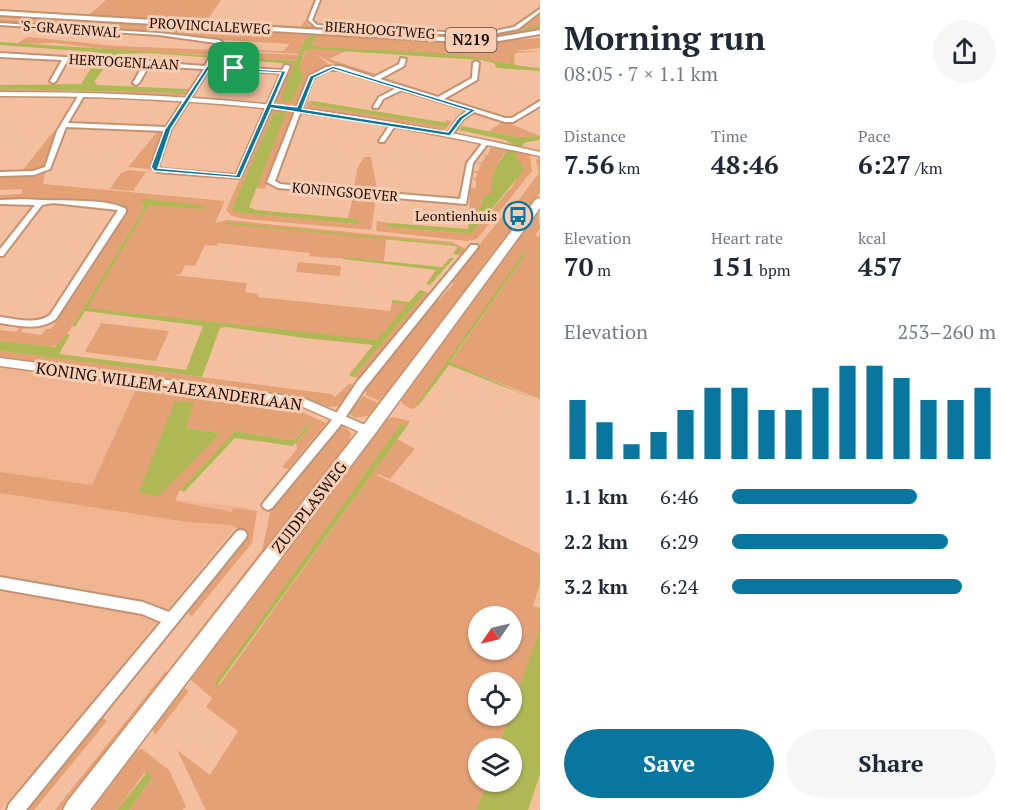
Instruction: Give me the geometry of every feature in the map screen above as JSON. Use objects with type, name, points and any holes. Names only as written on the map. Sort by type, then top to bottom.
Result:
[{"type":"main road","name":"PROVINCIALEWEG","points":[[0,13],[485,42],[540,34]]},
{"type":"main road","name":"ZUIDPLASWEG","points":[[75,810],[368,431],[540,201]]},
{"type":"street","name":"BIERHOOGTWEG","points":[[318,0],[310,20],[316,26],[460,35],[481,35],[512,30],[540,10]]},
{"type":"street","name":"'S-GRAVENWAL","points":[[0,24],[208,39],[220,44],[168,129],[154,167],[156,169],[238,177],[269,106]]},
{"type":"street","name":"HERTOGENLAAN","points":[[0,55],[148,62],[207,68],[286,69],[269,106]]},
{"type":"street","points":[[54,81],[65,59]]},
{"type":"street","points":[[375,79],[399,67],[404,59]]},
{"type":"street","points":[[136,83],[148,62]]},
{"type":"street","points":[[439,99],[475,79],[476,63]]},
{"type":"street","name":"KONINGSOEVER","points":[[375,79],[340,68],[328,68],[311,77],[271,182],[275,185],[463,201],[470,163],[486,142]]},
{"type":"street","points":[[375,79],[509,121],[540,103]]},
{"type":"street","points":[[376,107],[381,98],[401,88]]},
{"type":"street","points":[[0,94],[189,98],[299,109],[450,134],[540,154]]},
{"type":"street","points":[[0,174],[34,173],[48,168],[63,125],[82,94]]},
{"type":"street","points":[[450,134],[461,118],[473,110]]},
{"type":"street","points":[[382,141],[393,124]]},
{"type":"street","points":[[63,125],[168,129]]},
{"type":"street","points":[[0,202],[26,201],[40,204],[53,201],[122,209],[65,300],[45,323],[0,320]]},
{"type":"street","points":[[0,254],[40,204]]},
{"type":"street","name":"ZUIDPLASWEG","points":[[268,505],[474,246]]},
{"type":"street","name":"KONING WILLEM-ALEXANDERLAAN","points":[[0,362],[296,401],[368,431]]},
{"type":"street","points":[[15,810],[241,535]]},
{"type":"street","points":[[0,583],[143,608],[170,619]]},
{"type":"shaded area","points":[[106,0],[221,0],[206,22],[301,27],[305,20],[309,25],[320,27],[483,36],[513,30],[540,11],[540,29],[479,40],[0,12],[0,9],[89,15]]},
{"type":"shaded area","points":[[0,15],[313,35],[303,41],[299,54],[219,49],[283,51],[290,44],[209,39],[209,36],[199,33],[207,36],[206,38],[0,24],[0,19],[151,28],[0,18]]},
{"type":"shaded area","points":[[318,34],[470,43],[540,38],[540,48],[515,51],[540,51],[517,53],[514,55],[515,67],[466,56],[317,47],[311,44]]},
{"type":"shaded area","points":[[317,35],[311,44],[317,47],[459,55],[540,68],[540,71],[497,68],[494,63],[481,60],[309,49],[305,51],[299,67],[303,76],[292,101],[283,103],[281,96],[294,64],[149,53],[118,54],[110,59],[96,59],[98,53],[95,52],[0,45],[0,42],[296,61],[304,40]]},
{"type":"shaded area","points":[[28,37],[116,46],[214,50],[211,55],[112,50],[56,43],[16,44]]},
{"type":"shaded area","points":[[307,49],[346,51],[329,59],[379,75],[363,76],[317,55],[331,66],[309,77],[297,106],[275,104],[290,66],[282,65],[283,63],[295,64],[290,103],[299,67]]},
{"type":"shaded area","points":[[219,51],[298,55],[296,61],[215,56]]},
{"type":"shaded area","points":[[94,63],[108,63],[94,82],[98,85],[186,89],[184,93],[0,89],[0,85],[81,84]]},
{"type":"shaded area","points":[[187,88],[189,89],[186,95],[178,96],[79,91],[0,92],[0,89],[184,93]]},
{"type":"shaded area","points":[[308,101],[313,101],[312,105],[444,127],[446,120],[452,121],[446,129],[440,131],[312,109],[306,106]]},
{"type":"shaded area","points":[[313,101],[448,123],[445,127],[311,105]]},
{"type":"shaded area","points":[[271,110],[294,113],[265,189],[256,188],[285,113],[273,113],[232,208],[234,212],[356,224],[356,219],[348,218],[353,197],[376,198],[371,230],[245,219],[232,216],[226,210]]},
{"type":"shaded area","points":[[273,113],[286,113],[249,207],[256,210],[356,219],[360,223],[234,212],[232,208]]},
{"type":"shaded area","points":[[504,121],[540,136],[518,137],[489,131]]},
{"type":"shaded area","points":[[462,126],[518,137],[540,136],[540,140],[526,142],[515,154],[524,170],[471,234],[387,227],[386,224],[391,223],[468,229],[470,216],[481,207],[482,197],[491,193],[494,172],[511,144],[505,140],[459,130]]},
{"type":"shaded area","points":[[158,131],[164,134],[149,169],[128,167]]},
{"type":"shaded area","points":[[53,132],[56,132],[43,168],[22,171]]},
{"type":"shaded area","points":[[491,146],[507,149],[495,170],[491,193],[481,200],[481,207],[469,218],[470,188],[476,188],[476,180],[470,178],[476,178],[477,173],[471,172],[478,171],[481,164],[475,163],[482,162],[486,156],[481,154],[488,155]]},
{"type":"shaded area","points":[[516,151],[530,155],[532,171],[477,239],[467,241],[376,231],[377,221],[389,223],[387,227],[471,234],[512,187],[523,168],[514,156]]},
{"type":"shaded area","points":[[540,156],[540,192],[531,205],[517,202],[539,173],[536,160]]},
{"type":"shaded area","points":[[364,157],[371,157],[377,189],[354,190],[357,169]]},
{"type":"shaded area","points":[[129,170],[146,172],[133,191],[110,189],[121,173]]},
{"type":"shaded area","points":[[45,172],[43,184],[225,201],[215,223],[227,220],[452,242],[468,250],[464,256],[457,255],[461,249],[453,244],[225,224],[386,239],[384,261],[309,256],[310,253],[218,243],[217,246],[205,245],[195,266],[185,265],[181,274],[173,275],[247,283],[245,292],[258,294],[258,297],[390,311],[392,303],[407,305],[377,341],[86,308],[149,205],[155,205],[141,202],[144,208],[61,344],[51,347],[0,341],[0,330],[16,332],[21,326],[24,327],[21,332],[41,335],[46,329],[51,329],[127,210],[87,202],[0,199],[0,195],[22,194],[22,189],[0,190],[0,175]]},
{"type":"shaded area","points":[[144,199],[207,206],[203,209],[149,205],[87,308],[377,340],[406,305],[392,303],[392,300],[409,302],[420,290],[426,292],[353,377],[349,375],[373,345],[226,327],[220,328],[202,377],[0,351],[0,341],[55,347],[67,334],[70,335],[59,354],[186,370],[203,326],[85,311],[75,327],[72,326],[144,208],[141,201]]},
{"type":"shaded area","points":[[514,202],[527,206],[516,218],[520,219],[382,402],[366,395],[366,384],[431,304],[440,299],[453,284],[452,278]]},
{"type":"shaded area","points":[[538,211],[540,228],[535,235],[538,237],[540,235],[540,399],[450,363],[526,254],[524,253],[415,408],[411,409],[402,404],[401,398]]},
{"type":"shaded area","points":[[226,222],[453,244],[461,249],[457,255],[453,254],[457,248],[455,246],[225,224]]},
{"type":"shaded area","points":[[523,253],[526,254],[450,362],[540,401],[449,365],[418,406],[416,405]]},
{"type":"shaded area","points":[[343,257],[442,267],[450,258],[454,258],[430,285],[426,284],[436,270],[343,259]]},
{"type":"shaded area","points":[[298,262],[341,266],[340,276],[296,272]]},
{"type":"shaded area","points":[[426,292],[431,295],[362,378],[353,377]]},
{"type":"shaded area","points":[[101,323],[169,331],[156,361],[85,352]]},
{"type":"shaded area","points":[[0,346],[174,372],[131,494],[250,508],[27,781],[0,810]]},
{"type":"shaded area","points":[[0,351],[331,394],[335,397],[350,383],[355,388],[340,406],[329,407],[301,397],[0,359]]},
{"type":"shaded area","points":[[136,389],[299,411],[326,423],[288,469],[282,467],[297,449],[296,443],[309,428],[306,426],[294,439],[289,440],[235,431],[180,490],[175,501],[232,512],[234,508],[257,511],[252,543],[192,616],[187,612],[249,535],[231,525],[188,522],[0,493],[0,472],[92,485]],"holes":[[[193,402],[186,428],[220,433],[138,492]]]},
{"type":"shaded area","points":[[363,396],[381,404],[372,415],[355,418],[349,413]]},
{"type":"shaded area","points":[[175,401],[194,402],[186,428],[220,433],[159,496],[138,493]]},
{"type":"shaded area","points":[[393,417],[410,421],[407,426],[401,423],[214,685],[220,684],[397,439],[415,449],[390,479],[377,475],[540,554],[540,584],[533,606],[540,608],[540,627],[522,680],[522,672],[468,672],[468,726],[506,726],[501,738],[468,738],[468,792],[483,792],[476,810],[206,810],[177,750],[210,775],[238,731],[206,707],[212,698],[191,680],[190,676],[385,420]]},
{"type":"shaded area","points":[[401,423],[407,426],[216,687],[215,683]]},
{"type":"shaded area","points":[[306,426],[310,427],[293,446],[235,438],[184,492],[180,490],[235,431],[289,440],[295,439]]},
{"type":"shaded area","points":[[338,426],[344,426],[351,433],[350,443],[173,670],[170,668],[262,550],[271,509]]},
{"type":"shaded area","points":[[540,627],[540,774],[528,810],[476,810],[483,792],[522,792],[522,738],[501,738],[506,726],[522,726],[522,679]]},
{"type":"shaded area","points":[[166,671],[169,674],[62,810],[55,810]]},
{"type":"shaded area","points":[[184,688],[189,691],[155,735],[152,726]]},
{"type":"shaded area","points":[[102,717],[107,721],[34,810],[26,810]]},
{"type":"shaded area","points":[[142,749],[169,770],[186,807],[182,810],[129,810],[152,778],[144,773],[117,810],[87,810],[132,751]]},
{"type":"shaded area","points":[[148,771],[152,778],[129,810],[117,810]]},
{"type":"waterway","points":[[324,29],[459,36],[540,26]]},
{"type":"waterway","points":[[507,66],[512,62],[511,55]]},
{"type":"place","name":"Leontienhuis","points":[[518,216]]},
{"type":"route","points":[[234,68],[207,68],[168,129],[154,167],[156,169],[238,177],[269,106],[365,119],[450,134],[461,118],[473,110],[333,67],[311,77],[299,109],[269,106],[284,72],[234,68]]}]
